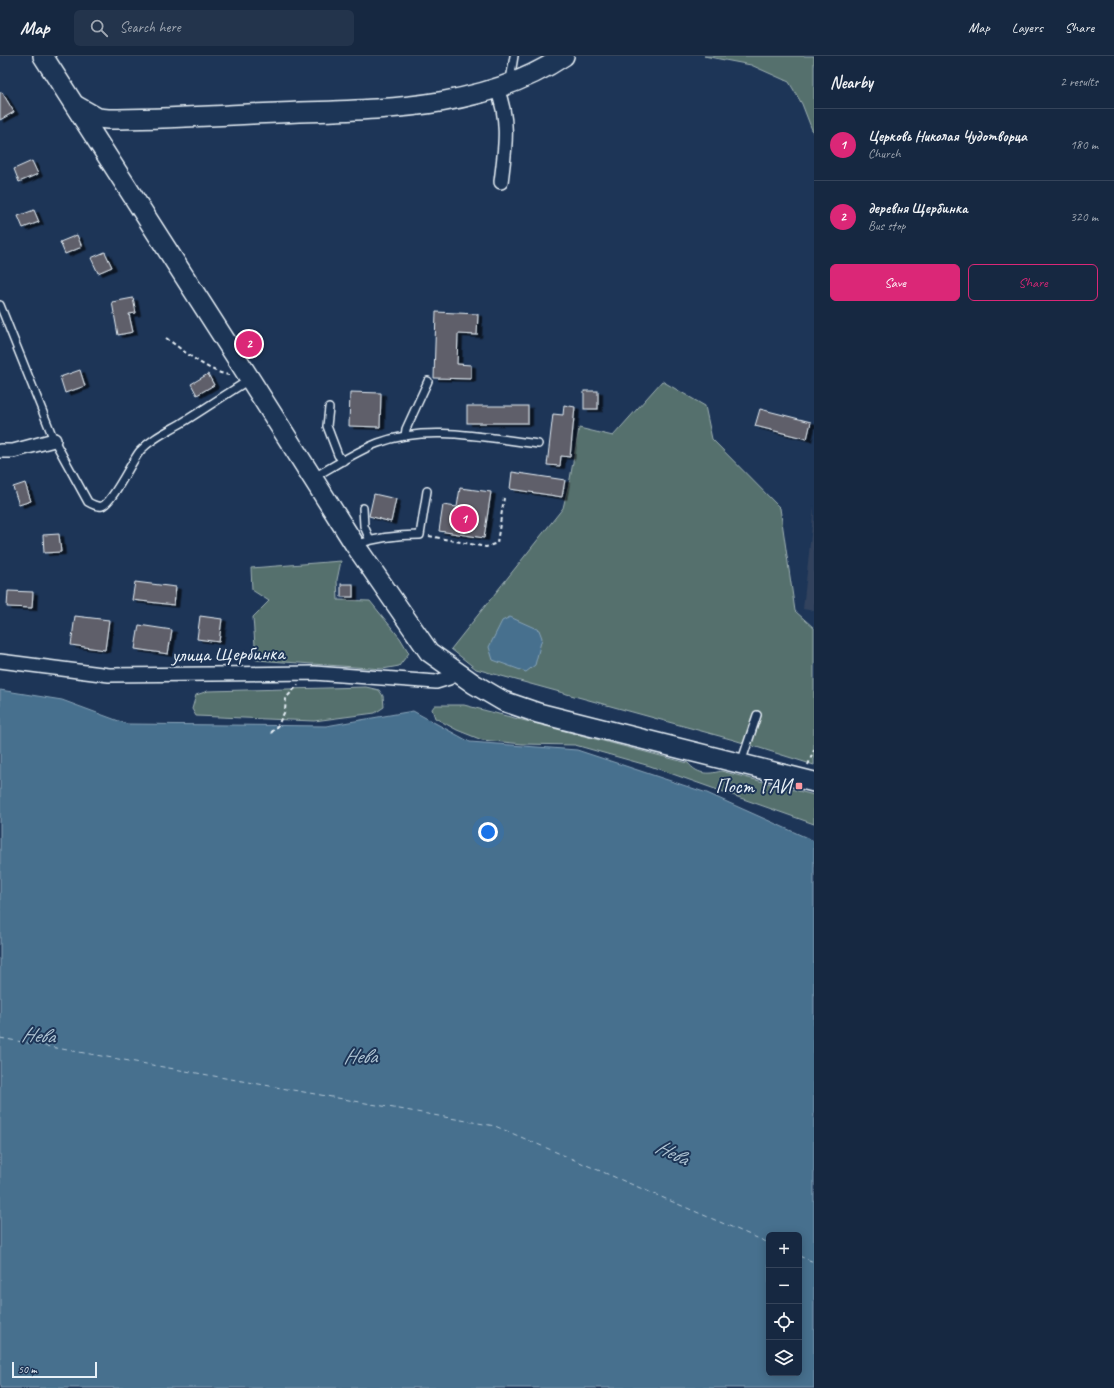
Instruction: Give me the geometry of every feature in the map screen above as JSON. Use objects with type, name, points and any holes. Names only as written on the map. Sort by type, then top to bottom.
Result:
[{"type":"street","points":[[43,56],[250,378],[312,478],[363,542],[429,652],[474,684],[503,701],[538,713],[814,782]]},
{"type":"street","points":[[74,105],[98,118],[108,119],[353,110],[405,106],[456,99],[503,87],[542,70],[564,56]]},
{"type":"street","points":[[501,182],[506,142],[505,114],[501,100],[503,87]]},
{"type":"street","points":[[0,451],[13,451],[54,440]]},
{"type":"street","name":"улица Щербинка","points":[[0,662],[109,675],[306,673],[358,675],[436,682],[449,678],[454,670]]},
{"type":"lane","points":[[503,87],[514,56]]},
{"type":"lane","points":[[0,304],[54,440],[88,502],[95,506],[103,506],[110,500],[133,459],[144,446],[250,378]]},
{"type":"lane","points":[[405,436],[406,429],[428,382]]},
{"type":"lane","points":[[330,408],[327,426],[338,455],[343,461]]},
{"type":"lane","points":[[312,478],[378,443],[405,436],[430,432],[538,444]]},
{"type":"lane","points":[[363,508],[363,542],[393,536],[420,535],[428,491]]},
{"type":"lane","points":[[741,763],[757,715]]},
{"type":"path","points":[[166,338],[206,365],[224,374],[250,378]]},
{"type":"path","points":[[420,535],[486,548],[497,543],[504,498]]},
{"type":"path","points":[[271,733],[278,725],[285,711],[286,698],[298,685],[306,673]]},
{"type":"shaded area","points":[[814,506],[814,611],[803,609]]},
{"type":"green space","points":[[704,56],[814,56],[814,135],[802,104],[789,82],[751,65]]},
{"type":"green space","points":[[662,381],[705,406],[712,439],[780,508],[795,611],[814,628],[814,765],[734,740],[476,669],[451,649],[563,508],[579,428],[613,436]]},
{"type":"green space","points":[[341,561],[337,580],[338,600],[370,601],[400,638],[409,653],[399,666],[383,669],[256,660],[253,617],[269,601],[252,590],[251,568]]},
{"type":"green space","points":[[366,687],[379,690],[383,696],[384,707],[375,713],[314,721],[196,716],[192,709],[196,695],[208,691]]},
{"type":"green space","points":[[435,705],[464,705],[688,763],[691,767],[703,773],[721,771],[814,795],[814,824],[650,766],[575,745],[523,744],[482,740],[457,730],[435,718],[432,709]]},
{"type":"water","points":[[510,617],[539,630],[542,638],[535,665],[526,672],[493,660],[489,647],[502,621]]},
{"type":"water","name":"Нева","points":[[0,690],[62,700],[127,724],[326,726],[413,711],[470,742],[577,750],[707,793],[814,841],[814,1388],[0,1388]]},
{"type":"building","points":[[2,92],[14,112],[0,120],[0,93]]},
{"type":"building","points":[[32,161],[38,174],[19,182],[14,169]]},
{"type":"building","points":[[34,210],[39,222],[23,228],[18,216]]},
{"type":"building","points":[[77,235],[82,247],[65,254],[60,242]]},
{"type":"building","points":[[105,252],[112,267],[98,273],[91,258]]},
{"type":"building","points":[[133,298],[136,313],[129,314],[133,332],[118,335],[112,302]]},
{"type":"building","points":[[436,312],[478,314],[477,335],[458,334],[457,364],[471,365],[471,379],[434,378]]},
{"type":"building","points":[[80,370],[85,386],[65,393],[60,377]]},
{"type":"building","points":[[208,374],[214,385],[197,395],[191,384]]},
{"type":"building","points":[[584,391],[598,391],[598,409],[584,409]]},
{"type":"building","points":[[350,392],[381,393],[380,427],[349,426]]},
{"type":"building","points":[[564,405],[575,407],[570,457],[561,456],[560,466],[547,465],[553,414],[563,415]]},
{"type":"building","points":[[467,406],[528,406],[528,423],[467,423]]},
{"type":"building","points":[[760,409],[811,422],[807,439],[755,426]]},
{"type":"building","points":[[512,472],[565,480],[562,497],[510,489]]},
{"type":"building","points":[[25,483],[31,501],[19,505],[13,487]]},
{"type":"building","points":[[460,488],[491,492],[484,538],[439,531],[443,505],[457,507]]},
{"type":"building","points":[[374,494],[396,499],[391,522],[369,516]]},
{"type":"building","points":[[59,534],[61,552],[44,553],[43,535]]},
{"type":"building","points":[[135,582],[176,587],[174,605],[132,600]]},
{"type":"building","points":[[341,584],[353,584],[353,597],[341,597]]},
{"type":"building","points":[[8,591],[33,592],[32,608],[7,607]]},
{"type":"building","points":[[75,616],[109,620],[105,650],[71,645]]},
{"type":"building","points":[[200,616],[222,619],[219,642],[197,639]]},
{"type":"building","points":[[139,625],[172,630],[168,654],[135,649]]},
{"type":"ferry route","points":[[0,1038],[495,1126],[766,1242]]},
{"type":"ferry route","points":[[802,1257],[814,1262]]},
{"type":"place","name":"деревня Щербинка","points":[[249,344]]},
{"type":"place","name":"Церковь Николая Чудотворца","points":[[464,519]]},
{"type":"place","name":"Пост ГАИ","points":[[799,786]]}]
